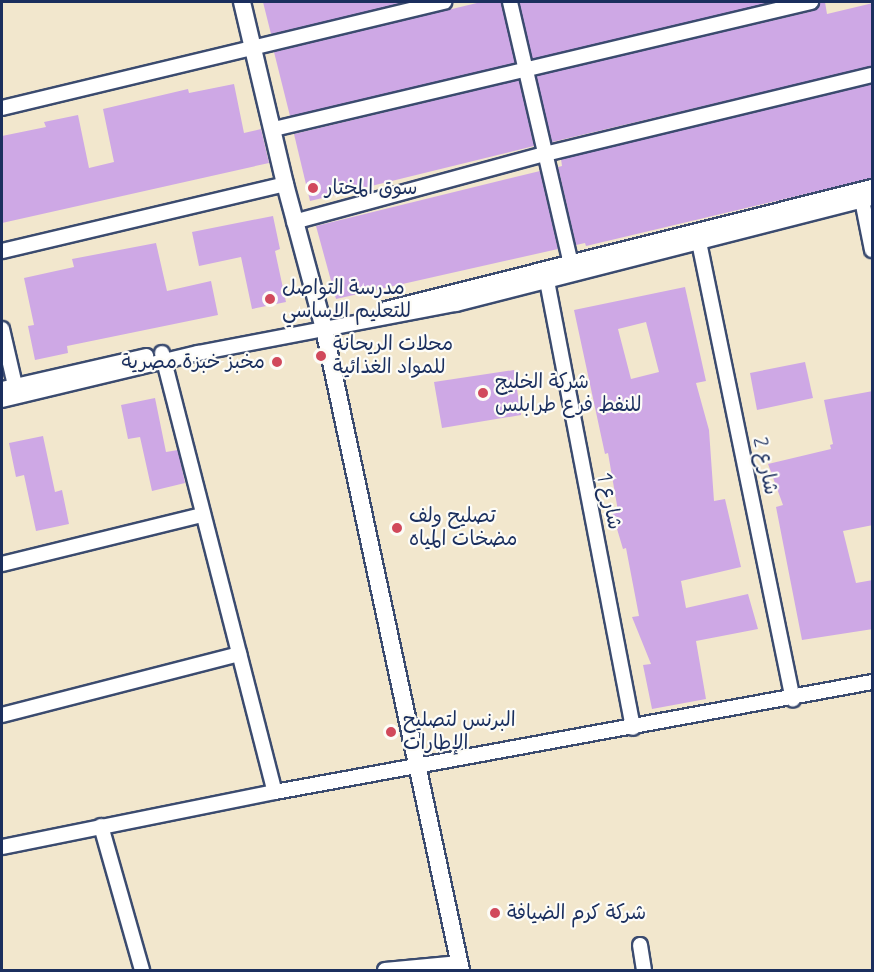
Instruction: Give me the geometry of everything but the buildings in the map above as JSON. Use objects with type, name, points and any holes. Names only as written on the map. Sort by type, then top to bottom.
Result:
[{"type":"street","points":[[242,2],[274,129],[294,222],[323,325],[461,967],[385,970]]},
{"type":"street","points":[[2,108],[444,2]]},
{"type":"street","points":[[510,2],[572,268]]},
{"type":"street","points":[[274,129],[811,2]]},
{"type":"street","points":[[294,222],[545,154],[873,75]]},
{"type":"street","points":[[2,251],[285,184]]},
{"type":"street","points":[[323,325],[435,308],[547,281],[572,268],[873,187]]},
{"type":"street","points":[[2,400],[11,390],[323,325],[422,301],[699,242],[867,199],[873,250]]},
{"type":"street","name":"شارع 2","points":[[699,242],[793,699]]},
{"type":"street","name":"شارع 1","points":[[547,281],[633,728]]},
{"type":"street","points":[[2,329],[11,390]]},
{"type":"street","points":[[163,357],[275,792]]},
{"type":"street","points":[[2,564],[202,515]]},
{"type":"street","points":[[2,715],[240,654]]},
{"type":"street","points":[[2,847],[275,792],[793,699],[873,682]]},
{"type":"street","points":[[101,826],[142,970]]},
{"type":"street","points":[[640,945],[644,970]]},
{"type":"place","name":"سوق المختار","points":[[313,188]]},
{"type":"place","name":"مدرسة التواصل للتعليم الاساسي","points":[[270,299]]},
{"type":"place","name":"محلات الريحانة للمواد الغذائية","points":[[321,356]]},
{"type":"place","name":"مخبز خبزة مصرية","points":[[277,362]]},
{"type":"place","name":"شركة الخليج للنفط فرع طرابلس","points":[[483,393]]},
{"type":"place","name":"تصليح ولف مضخات المياه","points":[[397,528]]},
{"type":"place","name":"البرنس لتصليح الإطارات","points":[[391,732]]},
{"type":"place","name":"شركة كرم الضيافة","points":[[495,913]]}]
